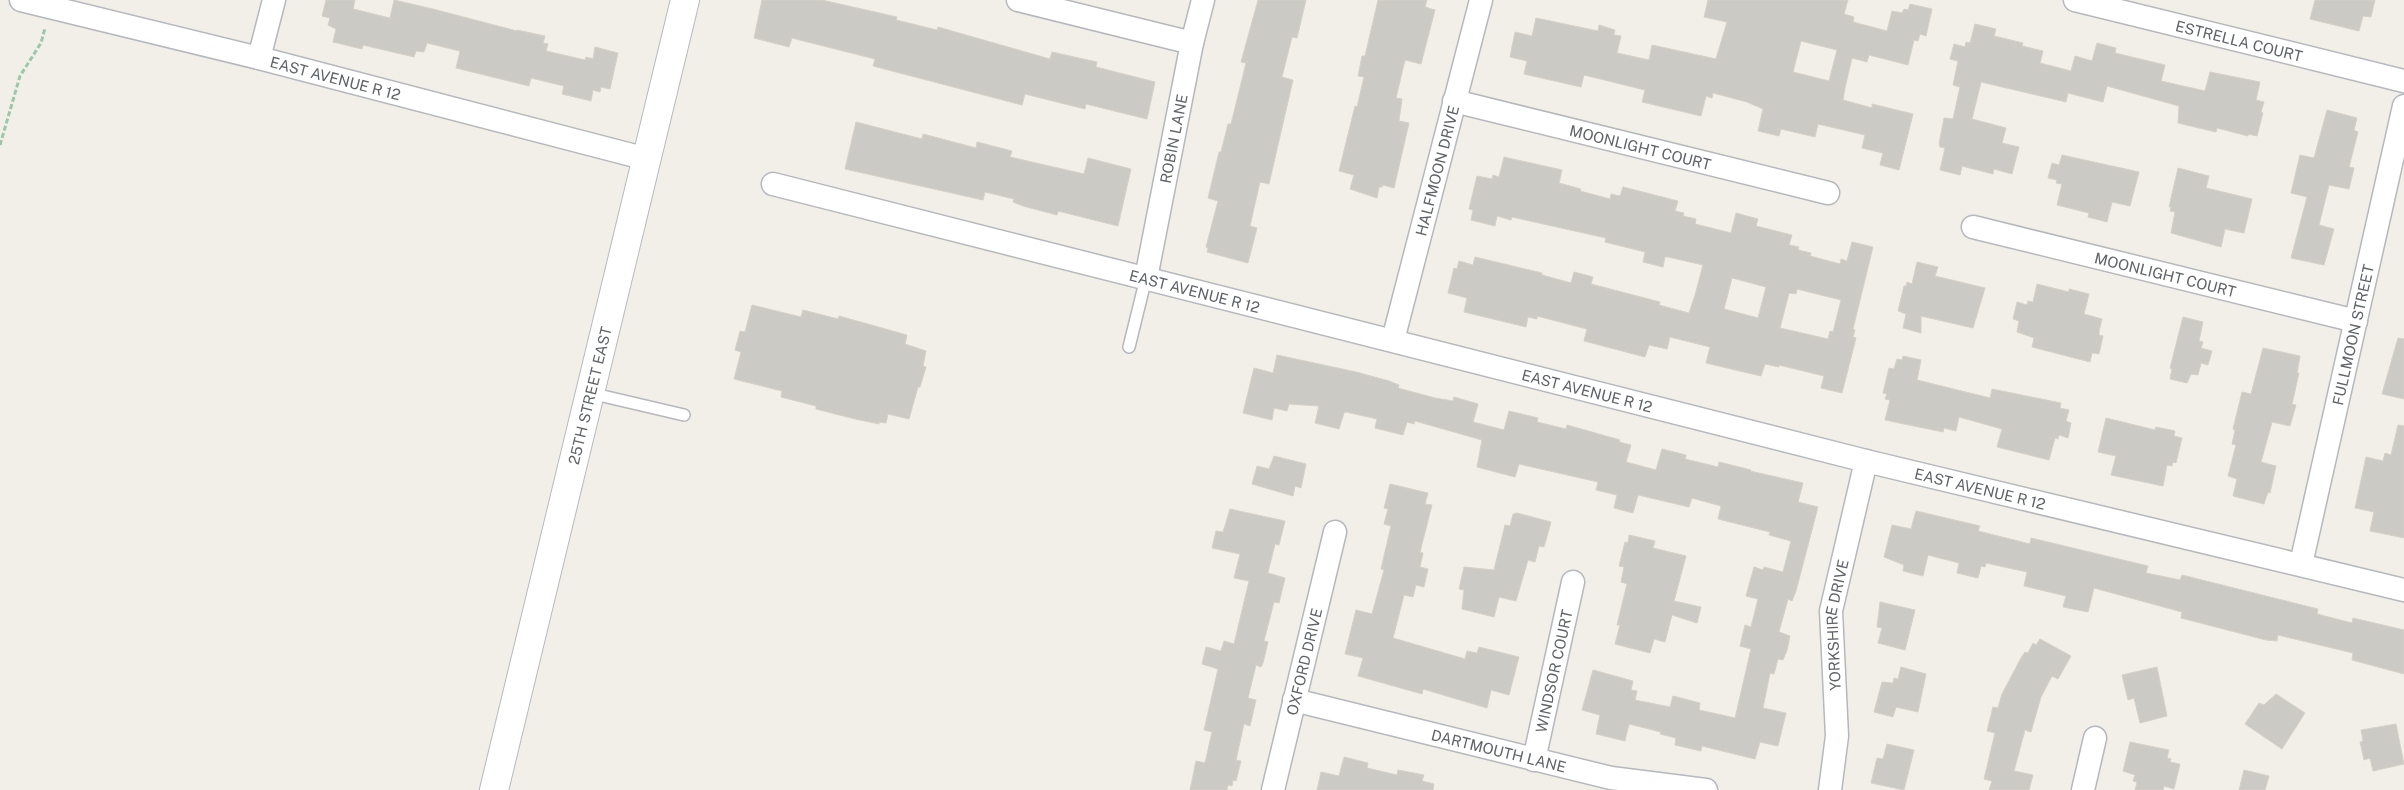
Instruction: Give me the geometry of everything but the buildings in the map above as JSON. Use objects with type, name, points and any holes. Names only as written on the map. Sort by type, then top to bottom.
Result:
[{"type":"main road","name":"25TH STREET EAST","points":[[494,790],[686,0]]},
{"type":"street","points":[[259,58],[274,0]]},
{"type":"street","points":[[1018,0],[1192,43]]},
{"type":"street","name":"ROBIN LANE","points":[[1146,278],[1192,43],[1204,0]]},
{"type":"street","name":"HALFMOON DRIVE","points":[[1393,340],[1481,0]]},
{"type":"street","name":"ESTRELLA COURT","points":[[2075,0],[2404,81]]},
{"type":"street","name":"EAST AVENUE R 12","points":[[27,1],[259,58],[647,159]]},
{"type":"street","name":"MOONLIGHT COURT","points":[[1454,101],[1828,193]]},
{"type":"street","name":"FULLMOON STREET","points":[[2301,564],[2404,106]]},
{"type":"street","name":"EAST AVENUE R 12","points":[[773,184],[1393,340],[1866,462],[2404,590]]},
{"type":"street","name":"MOONLIGHT COURT","points":[[1973,227],[2356,321]]},
{"type":"street","name":"YORKSHIRE DRIVE","points":[[1830,790],[1837,736],[1831,611],[1866,462]]},
{"type":"street","name":"OXFORD DRIVE","points":[[1273,790],[1335,532]]},
{"type":"street","name":"WINDSOR COURT","points":[[1534,760],[1573,582]]},
{"type":"street","name":"DARTMOUTH LANE","points":[[1294,700],[1610,778],[1706,790]]},
{"type":"street","points":[[2083,790],[2096,738]]},
{"type":"lane","points":[[1130,347],[1146,278]]},
{"type":"lane","points":[[590,393],[684,415]]},
{"type":"path","points":[[0,145],[20,76],[41,43],[50,7]]}]
